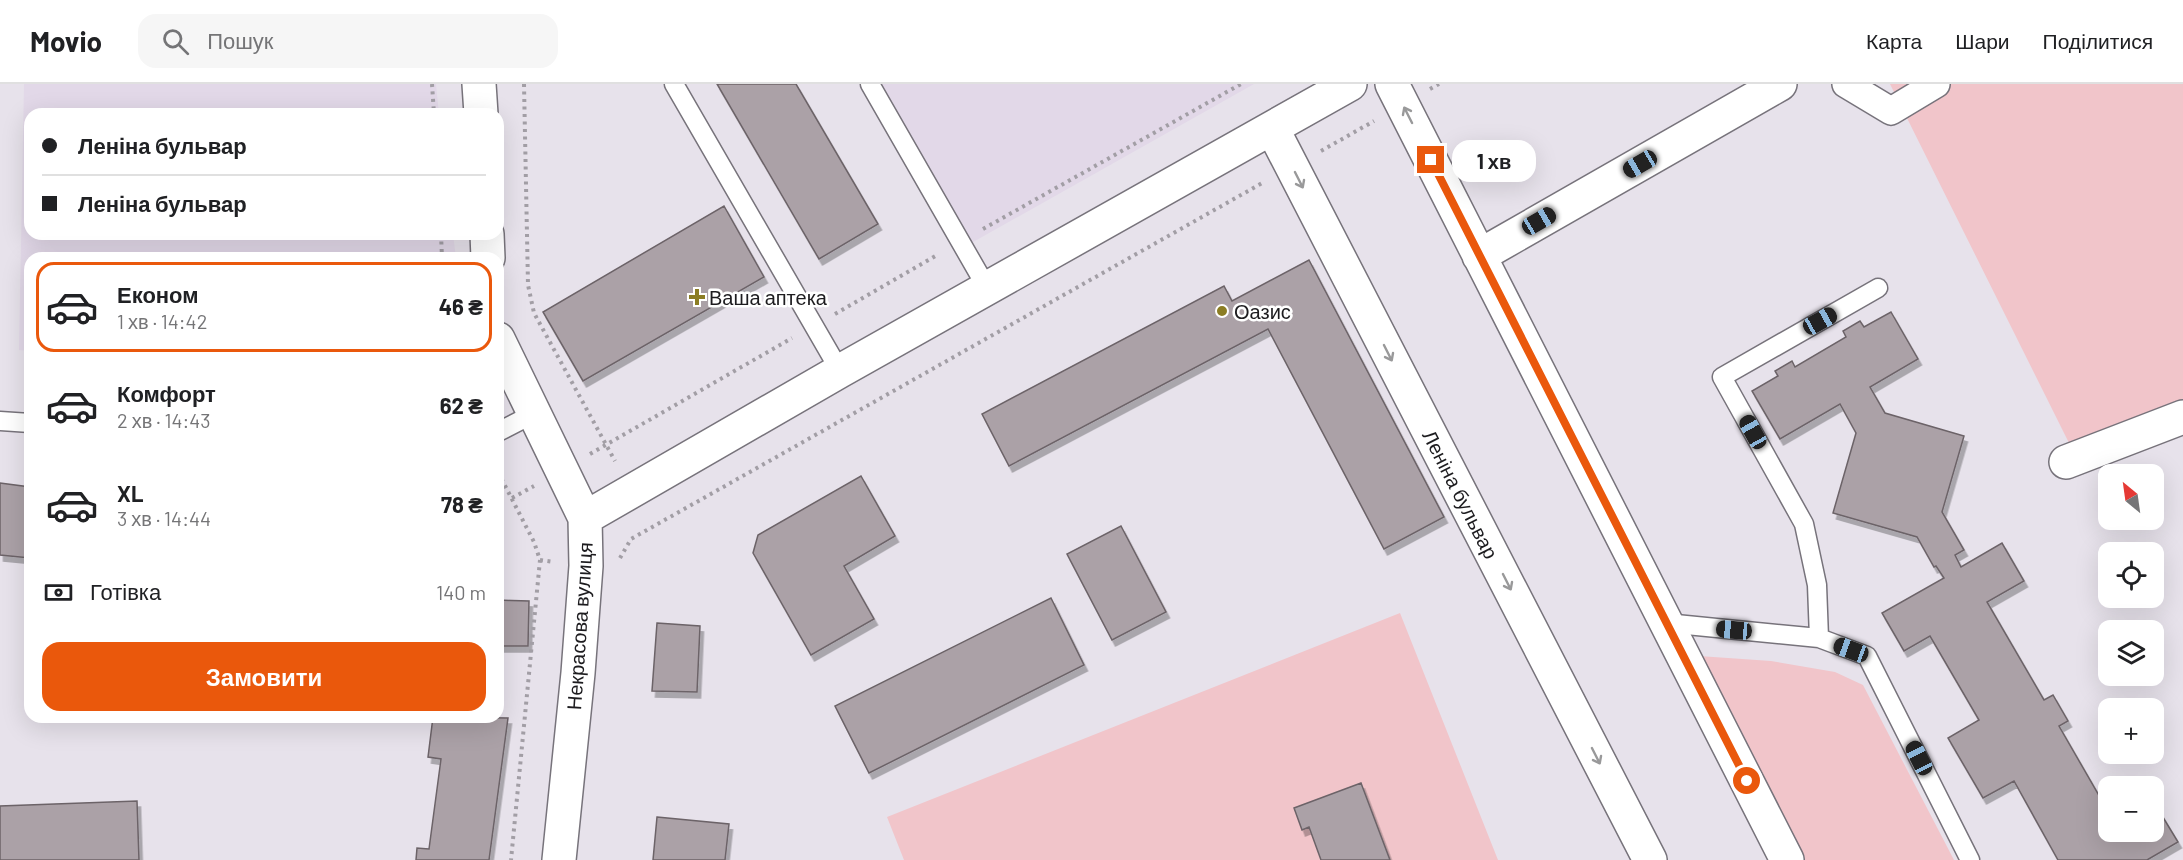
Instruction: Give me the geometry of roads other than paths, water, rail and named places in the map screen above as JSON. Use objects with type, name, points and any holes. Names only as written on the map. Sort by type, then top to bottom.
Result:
[{"type":"street","points":[[479,84],[481,108]]},
{"type":"street","points":[[585,518],[840,371],[1350,84]]},
{"type":"street","points":[[1392,84],[1787,860]]},
{"type":"street","points":[[1479,256],[1780,84]]},
{"type":"street","points":[[1846,84],[1891,111],[1936,84]]},
{"type":"street","name":"Леніна бульвар","points":[[1272,128],[1650,860]]},
{"type":"street","name":"Некрасова вулиця","points":[[504,352],[560,471],[585,518],[586,566],[578,673],[559,860]]},
{"type":"street","points":[[2066,462],[2183,417]]},
{"type":"lane","points":[[674,84],[840,371]]},
{"type":"lane","points":[[870,84],[987,288]]},
{"type":"lane","points":[[1819,638],[1817,585],[1804,524],[1722,377],[1878,288]]},
{"type":"lane","points":[[504,429],[533,414]]},
{"type":"lane","points":[[0,421],[24,423]]},
{"type":"lane","points":[[1666,623],[1819,638],[1867,656],[1970,860]]},
{"type":"place","name":"Ваша аптека","points":[[697,297]]},
{"type":"place","name":"Оазис","points":[[1222,311]]}]
